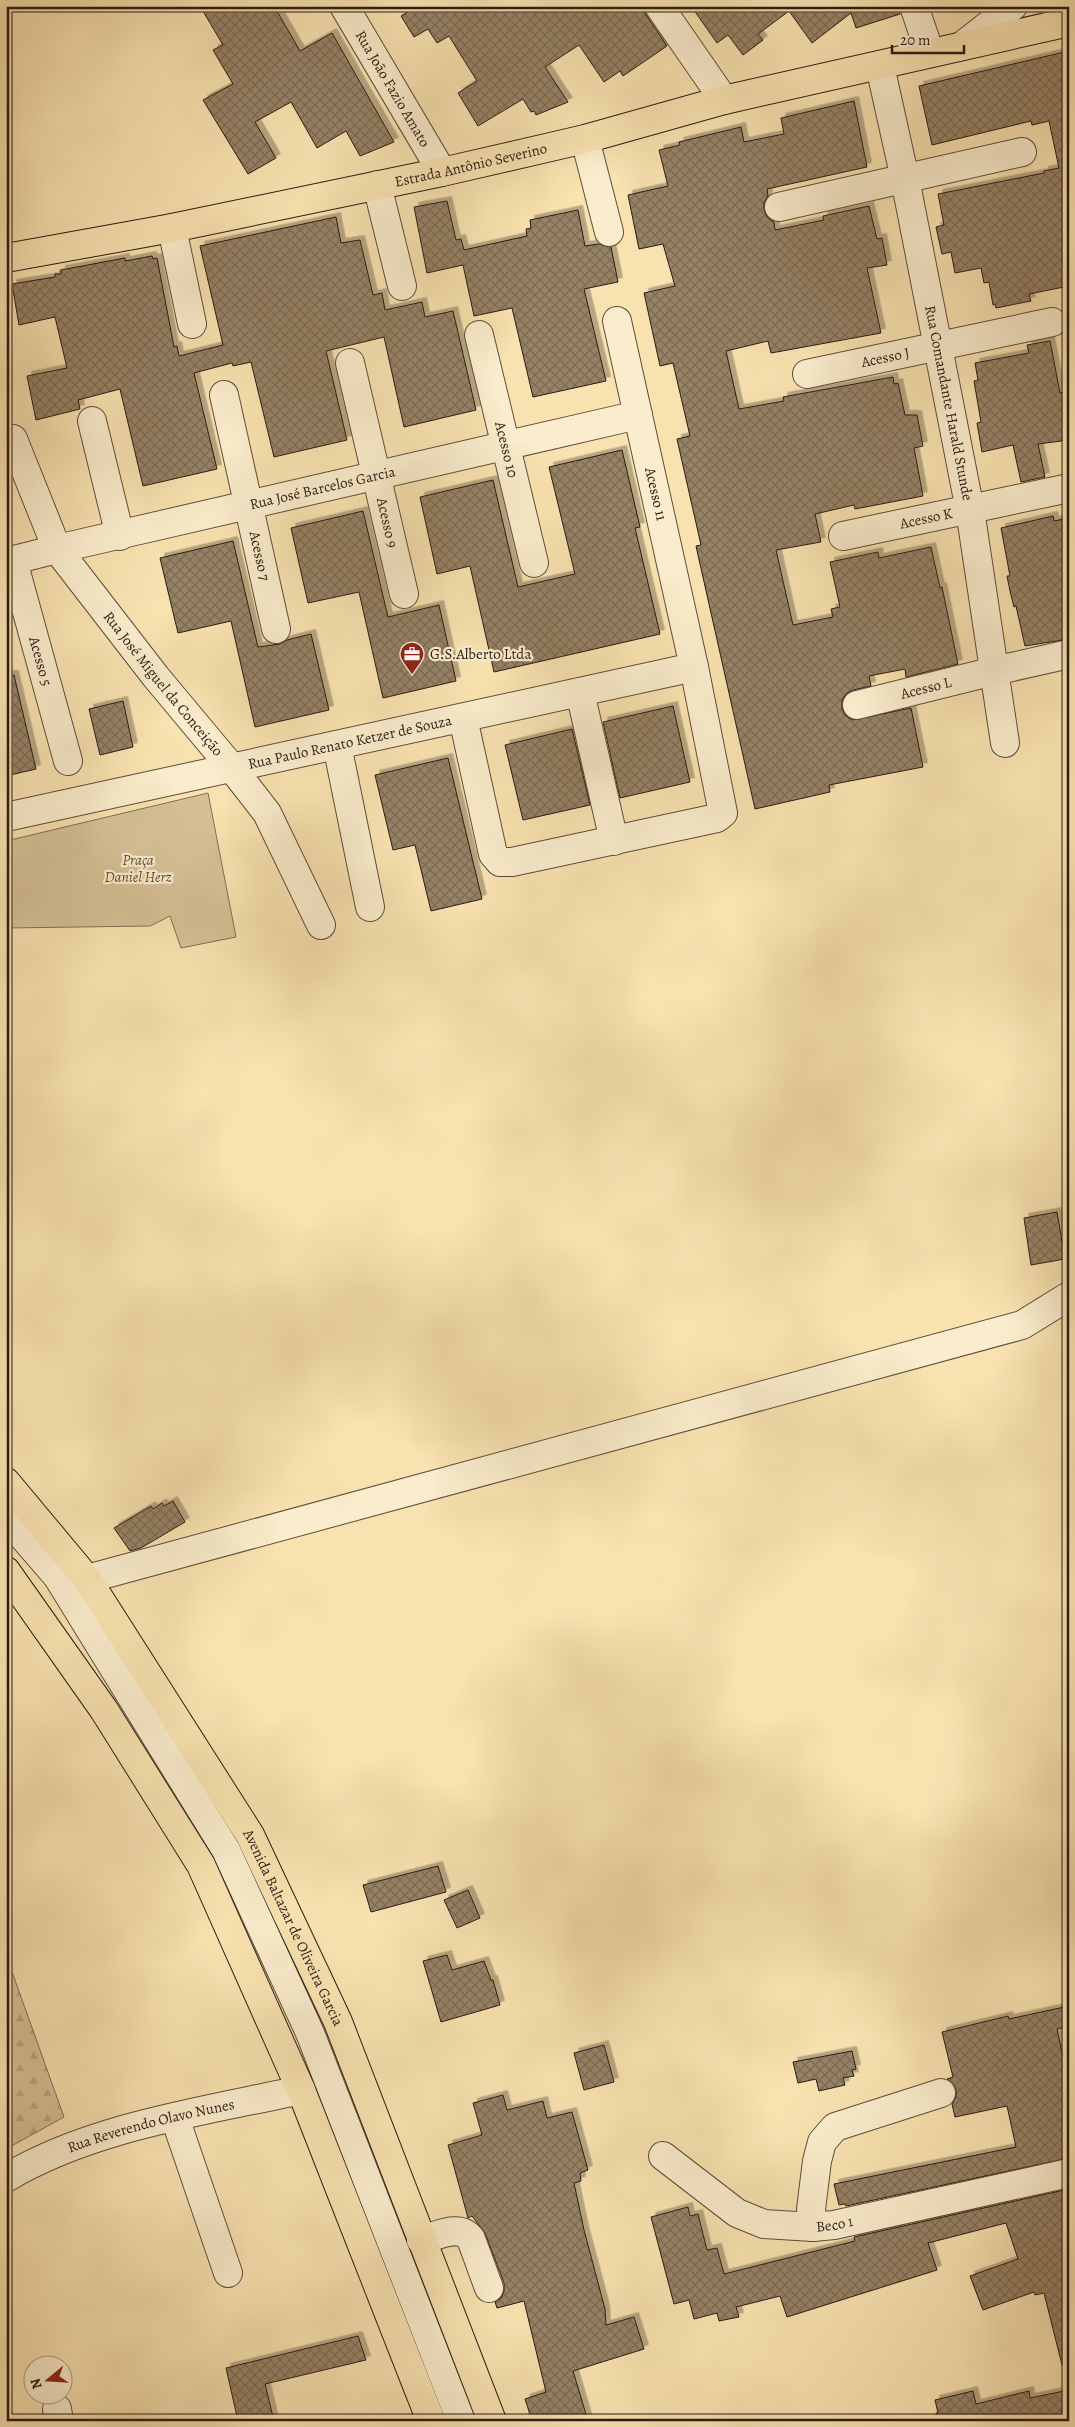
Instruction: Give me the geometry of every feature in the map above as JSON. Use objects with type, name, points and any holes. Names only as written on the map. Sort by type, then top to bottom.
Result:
[{"type":"main road","name":"Estrada Antônio Severino","points":[[6,258],[172,228],[442,172],[585,139],[724,100],[1069,22]]},
{"type":"main road","name":"Avenida Baltazar de Oliveira Garcia","points":[[6,1482],[87,1579],[250,1835],[338,2022],[492,2421]]},
{"type":"main road","points":[[6,1571],[104,1710],[201,1865],[301,2090],[431,2421]]},
{"type":"street","name":"Rua João Fazio Amato","points":[[344,6],[442,172]]},
{"type":"street","points":[[660,6],[724,100]]},
{"type":"street","points":[[914,6],[930,52]]},
{"type":"street","points":[[963,45],[1013,6]]},
{"type":"street","name":"Rua Comandante Harald Stunde","points":[[880,66],[905,179],[970,510],[1005,743]]},
{"type":"street","points":[[585,139],[609,232]]},
{"type":"street","points":[[779,206],[1022,152]]},
{"type":"street","points":[[377,185],[402,286]]},
{"type":"street","points":[[172,228],[192,324]]},
{"type":"street","name":"Acesso 11","points":[[614,841],[717,818],[723,813],[694,667],[617,321]]},
{"type":"street","name":"Acesso J","points":[[807,374],[1052,322]]},
{"type":"street","name":"Acesso 10","points":[[479,335],[534,563]]},
{"type":"street","name":"Acesso 9","points":[[350,363],[404,594]]},
{"type":"street","name":"Acesso 7","points":[[224,395],[276,629]]},
{"type":"street","name":"Rua José Barcelos Garcia","points":[[10,561],[638,415]]},
{"type":"street","points":[[92,421],[120,536]]},
{"type":"street","name":"Rua José Miguel da Conceição","points":[[13,439],[57,549],[156,677],[267,813],[321,925]]},
{"type":"street","name":"Acesso K","points":[[843,536],[1069,488]]},
{"type":"street","name":"Acesso 5","points":[[10,561],[68,761]]},
{"type":"street","name":"Acesso L","points":[[857,705],[994,670],[1069,654]]},
{"type":"street","name":"Rua Paulo Renato Ketzer de Souza","points":[[6,817],[694,667]]},
{"type":"street","points":[[463,718],[493,854],[500,862],[512,862],[614,841],[580,692]]},
{"type":"street","points":[[337,745],[370,907]]},
{"type":"street","points":[[87,1579],[1022,1324],[1069,1296]]},
{"type":"street","points":[[6,1517],[56,1576],[226,1850],[310,2033],[461,2421]]},
{"type":"street","points":[[250,1835],[310,2033]]},
{"type":"street","points":[[201,1865],[310,2033]]},
{"type":"street","name":"Rua Reverendo Olavo Nunes","points":[[6,2178],[76,2144],[175,2118],[301,2090]]},
{"type":"street","name":"Beco 1","points":[[941,2093],[834,2127],[822,2142],[817,2160],[811,2209],[813,2227],[834,2225],[1069,2173]]},
{"type":"street","points":[[175,2118],[228,2273]]},
{"type":"street","points":[[663,2156],[737,2213],[764,2224],[813,2227]]},
{"type":"street","points":[[421,2240],[460,2230],[467,2232],[489,2288]]},
{"type":"green space","name":"Praça Daniel Herz","points":[[208,793],[236,937],[181,948],[170,916],[150,926],[6,928],[6,841]]},
{"type":"green space","points":[[6,1955],[64,2117],[6,2149]]},
{"type":"building","points":[[200,6],[274,6],[300,51],[332,33],[394,142],[360,156],[346,131],[317,148],[291,102],[255,122],[276,158],[248,174],[203,100],[233,84],[213,50],[223,45]]},
{"type":"building","points":[[417,6],[640,6],[667,46],[623,76],[620,71],[604,82],[579,45],[545,67],[568,102],[536,115],[534,111],[531,112],[523,99],[478,126],[458,93],[477,81],[449,36],[437,43],[428,29],[414,37],[401,16]]},
{"type":"building","points":[[691,6],[899,6],[900,14],[856,28],[851,13],[812,43],[789,11],[758,34],[763,40],[743,55],[728,35],[717,43]]},
{"type":"building","points":[[1069,51],[1069,286],[1029,294],[1031,301],[996,308],[995,304],[993,305],[989,282],[984,283],[981,268],[955,273],[951,252],[942,254],[936,227],[944,225],[938,194],[1044,173],[1044,171],[1059,168],[1049,121],[1032,125],[1031,121],[932,145],[919,86]]},
{"type":"building","points":[[854,101],[867,167],[767,189],[768,196],[764,202],[764,210],[767,217],[774,222],[775,230],[824,220],[823,216],[869,206],[877,239],[882,238],[887,265],[867,268],[881,333],[771,353],[768,341],[726,351],[739,409],[784,401],[783,397],[893,377],[894,384],[898,383],[905,415],[917,415],[923,446],[914,448],[923,496],[855,509],[854,505],[815,514],[821,542],[776,550],[793,625],[833,617],[831,609],[840,607],[830,562],[878,552],[879,558],[931,547],[940,588],[942,587],[958,664],[906,677],[905,669],[869,676],[871,686],[853,690],[847,693],[842,700],[842,709],[846,716],[853,720],[911,708],[923,767],[829,785],[830,792],[755,809],[696,546],[701,545],[677,439],[690,436],[673,363],[660,366],[644,293],[675,286],[663,244],[639,249],[628,195],[668,186],[659,150],[680,145],[679,142],[741,127],[744,142],[784,134],[781,118]]},
{"type":"building","points":[[447,201],[456,240],[461,239],[464,250],[527,236],[526,229],[531,228],[530,220],[578,210],[585,246],[599,244],[611,247],[618,282],[584,289],[606,381],[533,397],[512,308],[474,316],[463,265],[427,273],[414,207]]},
{"type":"building","points":[[336,217],[341,243],[360,240],[373,295],[382,293],[385,310],[422,302],[425,317],[453,311],[476,410],[404,427],[384,337],[326,351],[347,440],[274,457],[251,362],[233,366],[232,363],[194,373],[217,469],[143,486],[120,389],[78,400],[80,409],[36,420],[27,376],[67,368],[55,317],[19,325],[12,284],[55,277],[55,274],[61,274],[61,270],[125,258],[125,261],[152,256],[153,259],[157,258],[174,347],[177,346],[179,356],[223,345],[200,246]]},
{"type":"building","points":[[1050,341],[1060,393],[1069,391],[1069,440],[1038,444],[1045,477],[1021,482],[1013,445],[982,452],[977,423],[981,422],[974,381],[978,380],[975,363],[1029,353],[1027,345]]},
{"type":"building","points":[[622,450],[640,527],[635,528],[660,634],[494,672],[470,566],[437,574],[420,497],[493,480],[518,587],[575,574],[549,467]]},
{"type":"building","points":[[363,511],[388,617],[439,605],[456,681],[383,698],[359,592],[308,603],[291,528]]},
{"type":"building","points":[[1053,516],[1054,521],[1069,518],[1069,639],[1025,646],[1016,606],[1014,607],[1010,591],[1007,576],[1010,576],[1001,528]]},
{"type":"building","points":[[233,541],[258,647],[280,644],[287,640],[311,634],[329,710],[255,727],[231,621],[178,633],[160,558]]},
{"type":"building","points":[[6,675],[14,675],[36,769],[6,776]]},
{"type":"building","points":[[123,701],[133,747],[100,755],[89,709]]},
{"type":"building","points":[[673,706],[690,782],[620,798],[603,722]]},
{"type":"building","points":[[572,729],[590,805],[523,820],[505,745]]},
{"type":"building","points":[[448,758],[482,899],[431,911],[415,845],[393,850],[375,775]]},
{"type":"building","points":[[1057,1212],[1065,1259],[1031,1265],[1024,1218]]},
{"type":"building","points":[[173,1501],[185,1522],[141,1548],[130,1551],[114,1528],[151,1506],[153,1509],[162,1503],[164,1506]]},
{"type":"building","points":[[438,1866],[446,1892],[371,1912],[363,1885]]},
{"type":"building","points":[[468,1890],[480,1918],[457,1928],[444,1900]]},
{"type":"building","points":[[447,1955],[452,1970],[484,1961],[491,1980],[493,1980],[500,2005],[441,2022],[423,1961]]},
{"type":"building","points":[[1069,2006],[1069,2026],[1057,2029],[1066,2072],[1069,2071],[1069,2158],[846,2206],[845,2204],[839,2205],[834,2184],[1016,2147],[1007,2106],[955,2117],[952,2104],[956,2097],[956,2089],[947,2079],[953,2077],[942,2032],[1008,2016],[1009,2019]]},
{"type":"building","points":[[604,2045],[614,2082],[584,2090],[574,2053]]},
{"type":"building","points":[[852,2051],[856,2069],[852,2070],[854,2076],[843,2078],[845,2085],[819,2091],[816,2079],[798,2083],[793,2062]]},
{"type":"building","points":[[503,2095],[507,2110],[543,2101],[547,2118],[572,2112],[588,2170],[580,2173],[581,2181],[574,2183],[584,2230],[605,2309],[606,2325],[634,2317],[644,2349],[573,2371],[588,2421],[532,2421],[525,2399],[546,2392],[524,2301],[497,2308],[495,2302],[501,2298],[504,2291],[504,2283],[485,2233],[472,2216],[468,2218],[448,2145],[482,2135],[473,2103]]},
{"type":"building","points":[[1069,2189],[1069,2364],[1062,2365],[1044,2293],[1035,2295],[1034,2292],[983,2310],[970,2276],[1018,2259],[1006,2223],[928,2243],[937,2270],[787,2317],[780,2296],[736,2307],[739,2317],[719,2321],[717,2313],[694,2319],[689,2300],[674,2304],[651,2217],[688,2207],[690,2216],[698,2214],[707,2250],[717,2248],[724,2274],[855,2241],[854,2237]]},
{"type":"building","points":[[358,2336],[366,2360],[265,2384],[274,2421],[238,2421],[226,2368]]},
{"type":"building","points":[[1069,2390],[1069,2421],[937,2421],[936,2413],[938,2413],[935,2400],[973,2391],[976,2404],[1029,2391],[1030,2398]]},
{"type":"place","name":"G.S.Alberto Ltda","points":[[412,675]]}]
